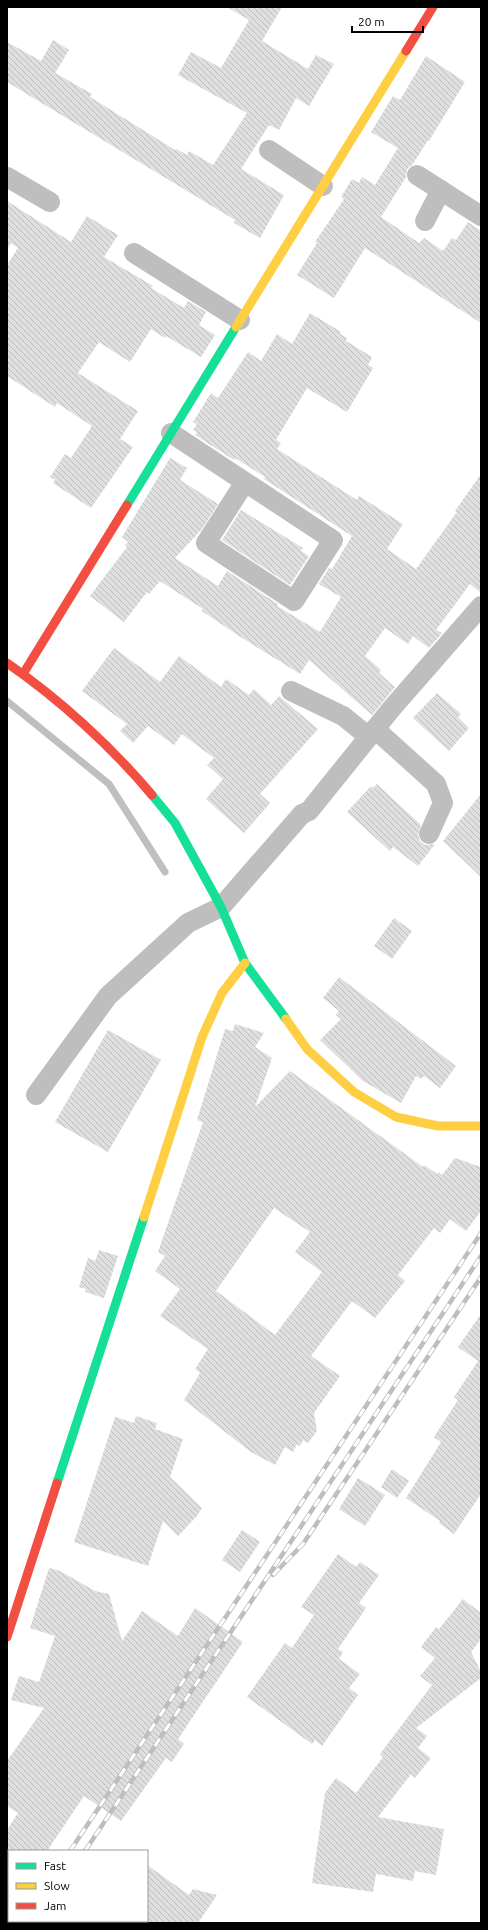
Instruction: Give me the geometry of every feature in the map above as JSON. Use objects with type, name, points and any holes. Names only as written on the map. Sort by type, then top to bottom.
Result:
[{"type":"street","points":[[23,674],[433,7]]},
{"type":"street","points":[[269,150],[323,186]]},
{"type":"street","points":[[417,175],[481,216]]},
{"type":"street","points":[[7,177],[50,202]]},
{"type":"street","points":[[425,221],[441,190]]},
{"type":"street","points":[[134,253],[240,320]]},
{"type":"street","points":[[170,433],[245,482],[333,540],[294,601],[206,543],[245,482]]},
{"type":"street","points":[[36,1095],[108,996],[188,923],[221,907],[302,814],[309,811],[372,733],[481,606]]},
{"type":"street","points":[[7,663],[23,674],[127,764],[176,823],[221,907],[245,964],[307,1049],[354,1092],[396,1117],[438,1126],[481,1126]]},
{"type":"street","points":[[291,691],[343,716],[372,733],[436,784],[443,803],[429,834]]},
{"type":"street","points":[[7,1637],[202,1036],[222,993],[245,964]]},
{"type":"building","points":[[227,7],[282,7],[262,41],[308,69],[316,55],[334,64],[309,106],[296,98],[279,130],[269,125],[241,169],[284,195],[260,238],[234,223],[235,220],[7,82],[7,42],[41,61],[53,40],[69,50],[55,73],[92,94],[90,97],[175,150],[176,149],[187,155],[189,151],[213,165],[247,113],[178,75],[191,52],[221,68],[249,20]]},
{"type":"building","points":[[426,56],[465,82],[429,141],[428,140],[413,164],[407,169],[406,177],[381,217],[419,243],[424,238],[443,251],[452,238],[456,240],[468,222],[481,231],[481,323],[365,248],[334,298],[297,275],[317,243],[315,242],[344,199],[341,197],[352,179],[359,183],[362,177],[375,185],[398,148],[371,132],[393,96],[400,100]]},
{"type":"building","points":[[7,201],[71,242],[87,216],[118,235],[104,257],[153,286],[151,288],[184,308],[188,301],[206,312],[199,325],[215,335],[201,357],[166,336],[165,338],[151,329],[130,362],[99,342],[78,373],[138,411],[120,439],[133,447],[91,508],[53,483],[55,480],[50,477],[65,454],[71,458],[92,426],[57,403],[55,407],[7,376],[7,265],[18,248],[11,243],[7,250]]},
{"type":"building","points":[[310,313],[341,332],[340,334],[347,338],[346,341],[372,357],[368,365],[373,368],[347,412],[307,388],[276,440],[281,443],[277,449],[357,500],[359,496],[403,524],[387,549],[416,569],[457,512],[455,511],[481,474],[481,593],[470,584],[436,630],[442,633],[429,648],[413,636],[408,644],[385,628],[365,656],[381,670],[379,673],[395,687],[372,715],[309,660],[300,674],[239,636],[202,611],[203,609],[160,581],[149,594],[147,592],[124,622],[90,596],[127,547],[125,545],[128,542],[122,537],[170,458],[187,468],[180,480],[218,504],[202,529],[175,558],[218,586],[227,571],[278,604],[277,606],[320,632],[341,597],[319,584],[329,568],[332,569],[352,536],[264,479],[265,477],[235,458],[234,460],[195,435],[197,432],[193,430],[197,424],[193,422],[211,393],[218,398],[248,352],[261,361],[277,334],[292,344]]},
{"type":"building","points":[[241,510],[303,548],[301,551],[309,556],[290,585],[222,540]]},
{"type":"building","points":[[114,648],[160,682],[179,656],[221,687],[226,679],[249,695],[254,689],[271,705],[279,696],[318,729],[260,794],[270,803],[244,833],[206,799],[223,779],[207,765],[214,758],[182,734],[174,745],[148,726],[133,743],[120,731],[127,724],[82,691]]},
{"type":"building","points":[[437,693],[461,714],[458,717],[469,728],[449,751],[413,718]]},
{"type":"building","points":[[377,784],[421,825],[418,835],[420,841],[425,845],[435,844],[418,866],[393,847],[390,851],[347,812],[371,786],[373,788]]},
{"type":"building","points":[[481,794],[481,877],[443,841]]},
{"type":"building","points":[[394,918],[412,931],[392,959],[374,946]]},
{"type":"building","points":[[339,977],[456,1066],[440,1088],[424,1076],[421,1079],[416,1076],[401,1103],[363,1081],[320,1040],[341,1019],[336,1015],[339,1011],[323,998]]},
{"type":"building","points":[[235,1024],[264,1033],[255,1047],[272,1058],[255,1107],[290,1071],[423,1167],[424,1165],[437,1174],[439,1172],[442,1175],[455,1158],[481,1167],[481,1211],[466,1231],[450,1219],[440,1233],[434,1228],[398,1275],[405,1281],[375,1318],[352,1301],[311,1356],[340,1376],[314,1413],[317,1431],[308,1443],[303,1440],[300,1446],[297,1444],[293,1452],[285,1447],[275,1465],[251,1452],[184,1400],[200,1373],[195,1369],[208,1349],[160,1316],[180,1289],[155,1271],[165,1256],[158,1252],[203,1122],[197,1120],[225,1029],[233,1031]],"holes":[[[274,1208],[310,1232],[295,1252],[322,1272],[275,1335],[216,1291]]]},
{"type":"building","points":[[108,1030],[161,1060],[108,1152],[55,1122]]},
{"type":"building","points":[[99,1250],[118,1256],[104,1298],[85,1292],[86,1289],[79,1287],[88,1258],[95,1261]]},
{"type":"building","points":[[481,1314],[481,1494],[454,1534],[439,1523],[440,1521],[406,1498],[441,1442],[434,1437],[458,1400],[454,1397],[478,1361],[458,1347]]},
{"type":"building","points":[[136,1416],[157,1423],[155,1429],[183,1439],[170,1477],[202,1508],[197,1516],[178,1536],[163,1521],[148,1566],[74,1542],[115,1417],[134,1423]]},
{"type":"building","points":[[392,1469],[409,1481],[397,1498],[381,1487]]},
{"type":"building","points":[[358,1478],[385,1495],[365,1526],[339,1509]]},
{"type":"building","points":[[242,1530],[260,1542],[240,1572],[222,1560]]},
{"type":"building","points":[[338,1554],[356,1567],[360,1562],[379,1575],[359,1603],[366,1608],[338,1649],[343,1652],[339,1659],[360,1674],[349,1688],[358,1695],[322,1746],[315,1740],[312,1744],[247,1697],[285,1643],[292,1648],[314,1615],[301,1607]]},
{"type":"building","points":[[49,1568],[60,1571],[95,1591],[109,1594],[122,1641],[142,1611],[178,1636],[195,1608],[243,1642],[178,1739],[184,1744],[172,1762],[166,1758],[121,1821],[84,1796],[48,1850],[7,1851],[7,1830],[18,1813],[7,1806],[7,1761],[44,1708],[11,1700],[19,1676],[39,1682],[55,1636],[30,1628]]},
{"type":"building","points":[[463,1599],[481,1613],[481,1639],[471,1652],[481,1672],[481,1678],[416,1728],[427,1736],[418,1748],[431,1758],[415,1778],[411,1774],[378,1817],[444,1829],[436,1875],[415,1871],[413,1881],[376,1874],[373,1892],[312,1883],[325,1793],[336,1778],[356,1793],[383,1757],[380,1754],[432,1685],[420,1676],[435,1658],[421,1647],[436,1627],[439,1629]]},
{"type":"building","points":[[148,1866],[189,1895],[193,1889],[217,1895],[198,1923],[147,1923]]},
{"type":"waterway","points":[[7,701],[109,784],[165,872]]},
{"type":"railway","points":[[71,1850],[481,1233]]},
{"type":"railway","points":[[86,1850],[481,1256]]},
{"type":"railway","points":[[273,1575],[303,1544],[481,1277]]},
{"type":"traffic: fast","points":[[127,505],[236,327]]},
{"type":"traffic: fast","points":[[152,795],[175,823],[221,907],[245,963],[286,1019]]},
{"type":"traffic: fast","points":[[57,1483],[144,1217]]},
{"type":"traffic: slow","points":[[236,327],[406,51]]},
{"type":"traffic: slow","points":[[144,1217],[202,1037],[222,993],[245,963]]},
{"type":"traffic: slow","points":[[286,1019],[307,1049],[354,1092],[396,1117],[438,1126],[481,1126]]},
{"type":"traffic: jam","points":[[406,51],[433,7]]},
{"type":"traffic: jam","points":[[23,674],[127,505]]},
{"type":"traffic: jam","points":[[7,663],[65,707],[84,724],[120,759],[152,795]]},
{"type":"traffic: jam","points":[[7,1637],[57,1483]]}]
